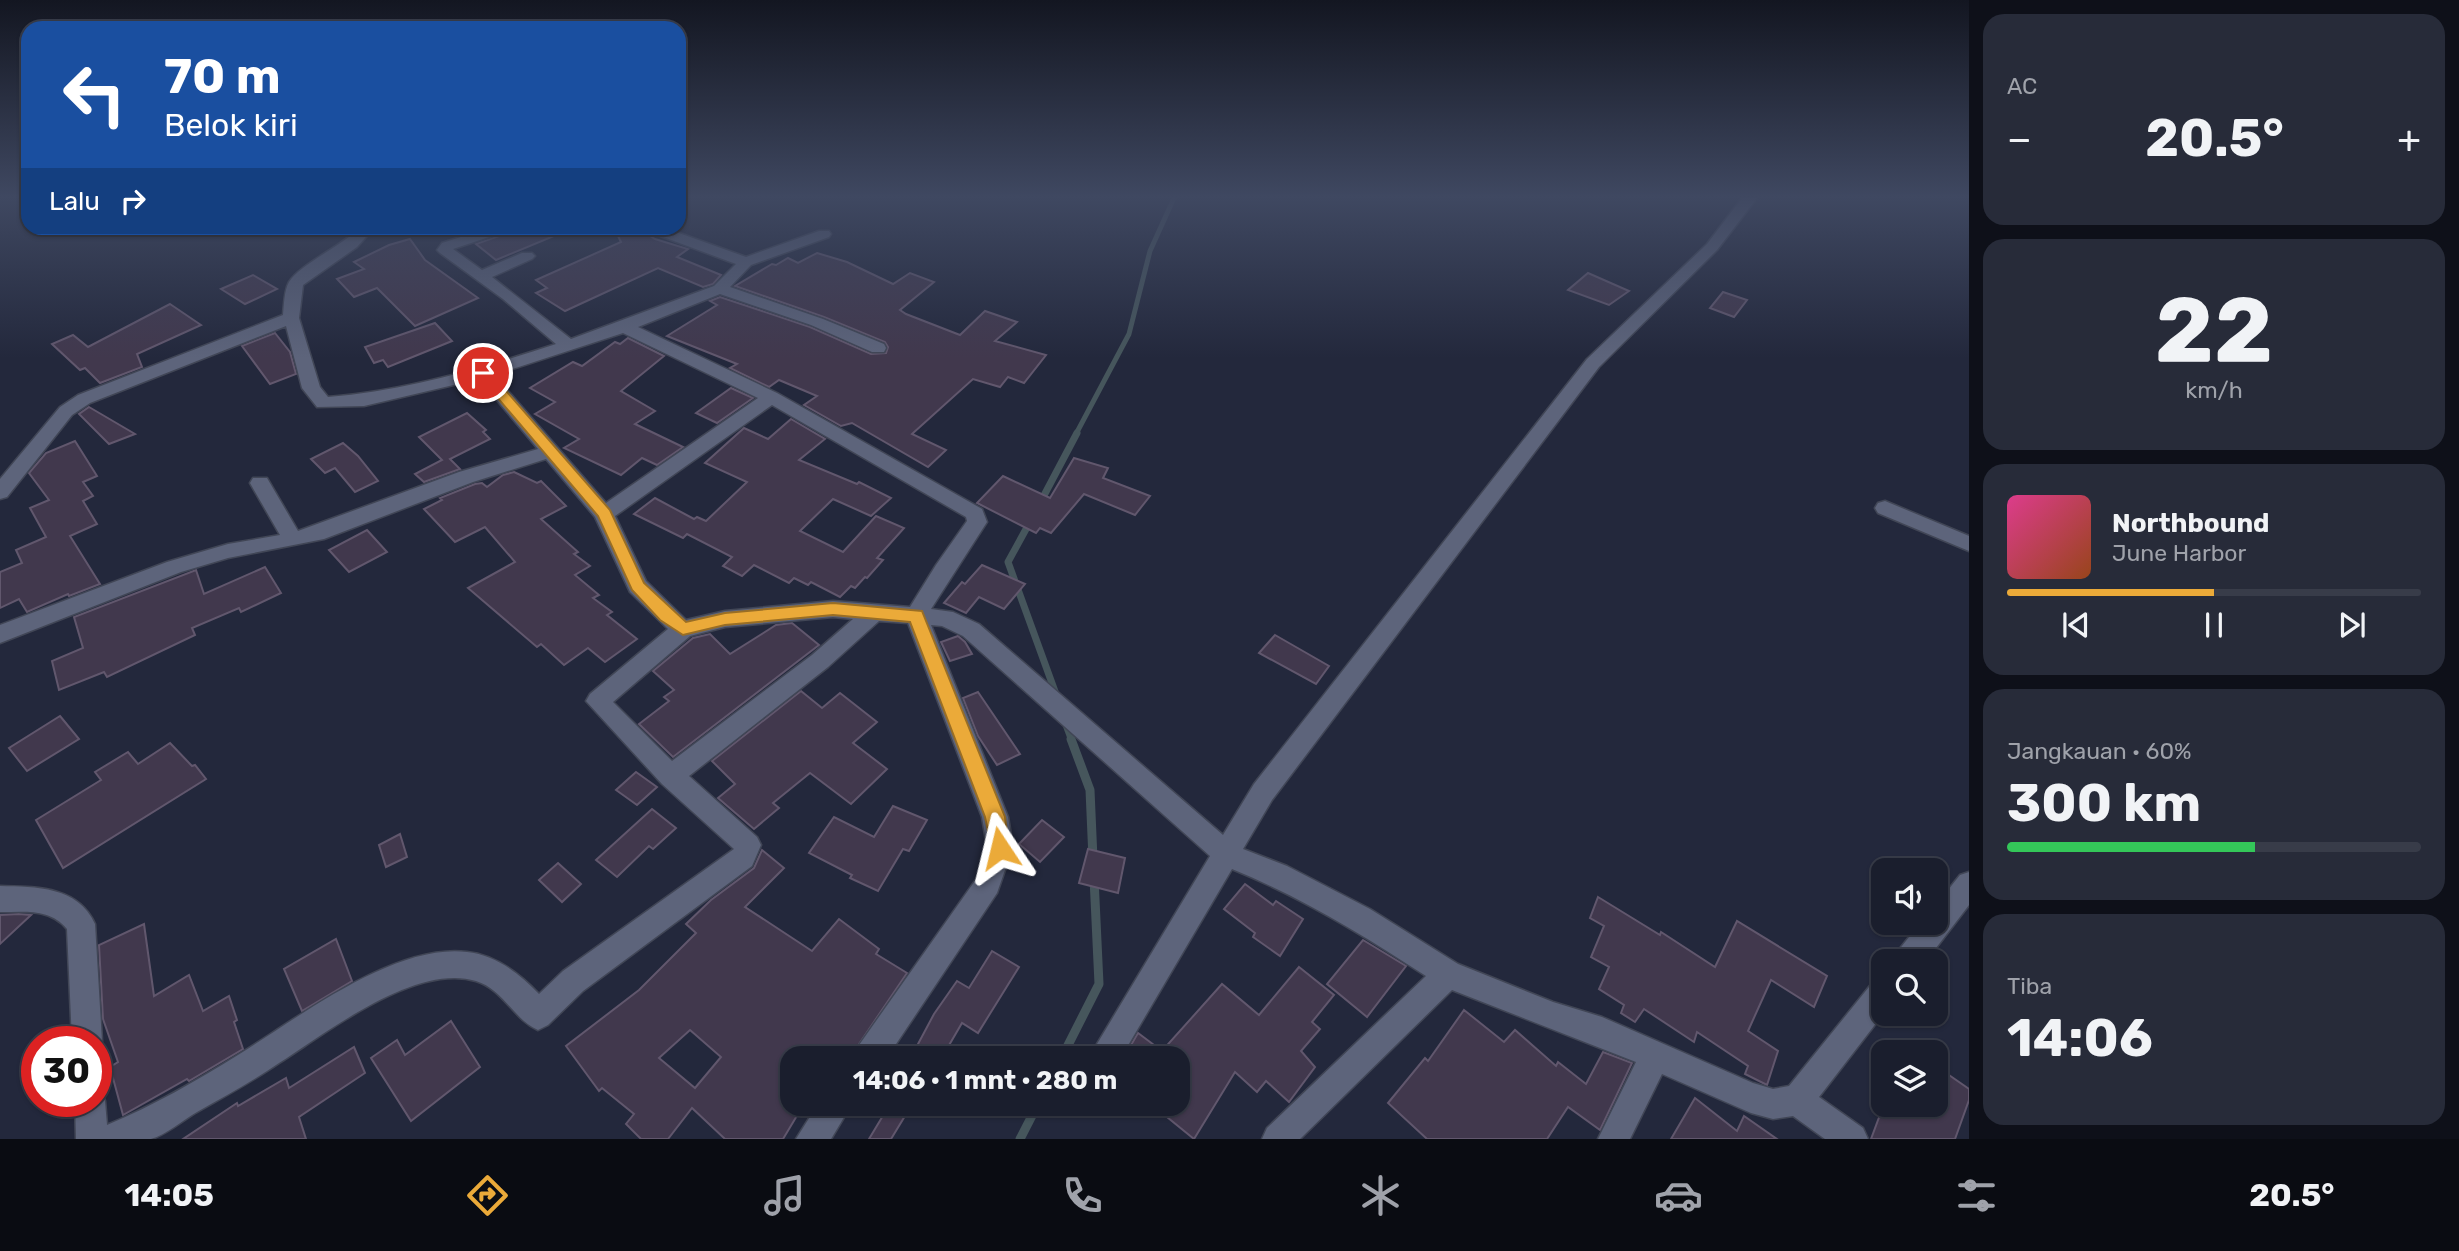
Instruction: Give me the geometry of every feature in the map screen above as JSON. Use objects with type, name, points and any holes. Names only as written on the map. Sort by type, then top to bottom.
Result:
[{"type":"street","points":[[341,251],[300,278],[295,285],[291,318],[312,388],[323,403],[364,400],[483,373],[624,327],[720,289],[746,262],[776,251]]},
{"type":"street","points":[[447,251],[568,345]]},
{"type":"street","points":[[716,251],[746,262]]},
{"type":"street","points":[[1111,1046],[1263,792],[1593,363],[1708,251]]},
{"type":"street","points":[[481,276],[527,256]]},
{"type":"street","points":[[720,289],[878,348]]},
{"type":"street","points":[[0,492],[66,411],[84,399],[291,318]]},
{"type":"street","points":[[624,327],[771,397],[975,514],[977,522],[943,569],[916,616]]},
{"type":"street","points":[[483,373],[548,452],[587,491],[604,514],[638,586],[666,616],[683,629]]},
{"type":"street","points":[[604,514],[771,397]]},
{"type":"street","points":[[0,635],[184,563],[355,522],[466,477],[548,452]]},
{"type":"street","points":[[260,483],[293,538]]},
{"type":"street","points":[[1885,508],[1969,544]]},
{"type":"street","points":[[110,1139],[144,1126],[370,990],[429,967],[467,965],[499,978],[518,990],[538,1015],[573,981],[743,858],[747,852],[748,845],[671,776],[598,701],[683,629],[725,619],[833,609],[944,618],[971,630],[1226,854],[1278,875],[1360,918],[1448,974],[1553,1017],[1602,1032],[1654,1058],[1751,1098],[1773,1104],[1797,1100],[1871,1007]]},
{"type":"street","points":[[671,776],[820,661],[874,613]]},
{"type":"street","points":[[877,1046],[988,884],[1000,848],[995,817],[916,616]]},
{"type":"street","points":[[1918,949],[1969,884]]},
{"type":"street","points":[[0,899],[52,901],[71,911],[81,924],[86,1026]]},
{"type":"street","points":[[1278,1139],[1448,974]]},
{"type":"street","points":[[1614,1139],[1654,1058]]},
{"type":"street","points":[[1797,1100],[1852,1139]]},
{"type":"street","points":[[812,1139],[828,1116]]},
{"type":"street","points":[[91,1117],[93,1139]]},
{"type":"building","points":[[376,251],[419,251],[425,260],[478,298],[415,326],[377,288],[354,297],[337,279],[364,269],[354,262]]},
{"type":"building","points":[[485,251],[517,251],[496,260]]},
{"type":"building","points":[[601,251],[685,251],[677,257],[721,275],[713,284],[703,287],[658,268],[565,311],[536,293],[547,288],[536,280]]},
{"type":"building","points":[[817,253],[847,262],[893,284],[910,273],[934,282],[900,310],[960,335],[985,311],[1017,322],[995,341],[1046,355],[1024,383],[1008,377],[1000,387],[973,379],[912,434],[946,450],[928,467],[852,423],[841,426],[804,405],[817,396],[779,380],[769,387],[730,368],[737,364],[667,336],[717,305],[710,301],[720,297],[810,327],[871,354],[886,353],[888,347],[885,342],[735,286],[772,264],[776,265],[788,258],[798,263]]},
{"type":"building","points":[[1588,273],[1629,291],[1609,305],[1568,290]]},
{"type":"building","points":[[253,275],[277,289],[245,304],[221,289]]},
{"type":"building","points":[[1723,292],[1747,300],[1734,317],[1710,308]]},
{"type":"building","points":[[170,304],[201,325],[137,354],[142,367],[100,383],[85,368],[80,370],[52,344],[73,335],[88,347]]},
{"type":"building","points":[[435,323],[452,341],[388,367],[383,360],[374,363],[365,347]]},
{"type":"building","points":[[275,333],[290,352],[296,374],[270,384],[242,346]]},
{"type":"building","points":[[628,338],[664,356],[621,391],[655,411],[635,424],[683,447],[657,465],[642,458],[621,475],[564,448],[579,439],[535,414],[555,402],[530,388],[573,362],[582,366],[615,342],[620,344]]},
{"type":"building","points":[[731,388],[753,398],[717,423],[696,413]]},
{"type":"building","points":[[89,407],[135,434],[109,444],[79,414]]},
{"type":"building","points":[[467,413],[486,430],[483,432],[490,439],[450,459],[460,469],[424,482],[415,474],[442,460],[419,437]]},
{"type":"building","points":[[791,419],[825,439],[799,460],[857,484],[859,482],[891,498],[871,516],[833,499],[800,531],[843,552],[876,516],[904,528],[877,558],[883,560],[867,578],[855,588],[851,586],[840,597],[811,582],[808,585],[794,578],[789,583],[754,565],[742,576],[723,566],[732,557],[687,534],[683,538],[634,514],[655,498],[694,519],[697,517],[706,521],[747,482],[705,463],[744,428],[768,439]]},
{"type":"building","points":[[75,441],[97,476],[83,482],[93,496],[83,501],[97,524],[70,536],[100,584],[69,596],[68,594],[27,612],[19,599],[0,608],[0,572],[22,563],[16,550],[46,537],[30,508],[49,500],[29,473],[46,453]]},
{"type":"building","points":[[343,443],[358,456],[378,481],[355,492],[335,468],[325,473],[311,459]]},
{"type":"building","points":[[1074,458],[1108,468],[1103,478],[1150,496],[1135,515],[1084,494],[1051,533],[1040,528],[1036,533],[977,503],[1003,476],[1050,498]]},
{"type":"building","points":[[514,472],[537,483],[541,481],[566,506],[541,519],[578,552],[574,554],[590,566],[575,575],[599,595],[593,598],[612,612],[607,615],[637,639],[605,662],[588,648],[564,665],[541,644],[537,647],[468,588],[515,562],[485,527],[455,542],[424,509],[442,500],[440,498],[475,484],[482,483],[487,487],[503,475]]},
{"type":"building","points":[[367,530],[387,552],[349,572],[329,550]]},
{"type":"building","points":[[982,565],[1025,584],[1004,609],[979,597],[966,613],[944,603],[962,582],[965,584]]},
{"type":"building","points":[[265,567],[281,593],[241,612],[239,608],[192,628],[195,635],[107,677],[104,672],[59,690],[52,661],[83,648],[74,617],[196,570],[204,594]]},
{"type":"building","points":[[792,623],[819,645],[673,757],[639,724],[669,701],[664,697],[674,690],[653,671],[693,638],[710,634],[730,654],[776,625]]},
{"type":"building","points":[[1275,635],[1329,666],[1316,684],[1259,653]]},
{"type":"building","points":[[958,636],[972,654],[950,661],[941,642]]},
{"type":"building","points":[[801,691],[822,708],[840,693],[877,722],[853,743],[887,769],[851,804],[810,773],[773,803],[779,808],[754,829],[718,798],[735,784],[712,761]]},
{"type":"building","points":[[978,692],[1020,754],[997,765],[978,736],[963,698]]},
{"type":"building","points":[[60,716],[79,739],[27,771],[9,748]]},
{"type":"building","points":[[170,743],[192,766],[195,765],[206,779],[63,868],[36,820],[101,780],[95,772],[128,752],[138,764]]},
{"type":"building","points":[[636,772],[657,787],[637,805],[616,790]]},
{"type":"building","points":[[893,806],[927,820],[909,851],[903,849],[878,891],[850,878],[852,875],[809,853],[834,817],[874,837]]},
{"type":"building","points":[[652,809],[676,828],[653,849],[649,846],[617,877],[596,860]]},
{"type":"building","points":[[1042,820],[1064,837],[1040,862],[1019,844]]},
{"type":"building","points":[[400,834],[407,857],[386,867],[379,845]]},
{"type":"building","points":[[1088,849],[1125,858],[1118,893],[1079,883]]},
{"type":"building","points":[[762,850],[784,868],[745,907],[812,951],[839,919],[879,949],[876,954],[907,973],[858,1046],[780,1046],[780,1116],[797,1116],[783,1139],[725,1139],[692,1108],[668,1139],[641,1139],[626,1124],[634,1114],[602,1088],[599,1091],[566,1046],[639,990],[696,933],[686,924],[711,900],[754,868]],"holes":[[[690,1030],[721,1057],[695,1088],[659,1058]]]},
{"type":"building","points":[[558,863],[581,884],[562,902],[539,880]]},
{"type":"building","points":[[1245,884],[1273,905],[1276,901],[1303,919],[1280,956],[1253,937],[1255,933],[1224,909]]},
{"type":"building","points":[[1598,897],[1660,935],[1661,932],[1715,967],[1737,921],[1827,976],[1814,1007],[1771,980],[1748,1031],[1778,1051],[1767,1085],[1745,1074],[1748,1066],[1697,1032],[1694,1042],[1644,1009],[1635,1022],[1621,1013],[1624,1005],[1599,989],[1609,967],[1591,957],[1604,926],[1590,918]]},
{"type":"building","points":[[19,914],[31,915],[0,944],[0,915]]},
{"type":"building","points":[[144,924],[154,996],[189,975],[203,1011],[229,996],[243,1049],[123,1115],[112,1074],[112,1066],[118,1062],[112,1045],[112,1026],[105,1026],[103,1019],[99,945]]},
{"type":"building","points":[[336,939],[352,981],[302,1011],[284,969]]},
{"type":"building","points":[[1363,940],[1406,966],[1367,1017],[1327,984]]},
{"type":"building","points":[[992,951],[1019,967],[978,1033],[962,1023],[949,1046],[917,1046],[934,1014],[957,981],[969,988]]},
{"type":"building","points":[[1299,967],[1334,995],[1312,1022],[1320,1029],[1301,1051],[1315,1067],[1289,1102],[1266,1081],[1257,1092],[1235,1072],[1194,1139],[1166,1116],[1190,1116],[1190,1046],[1166,1046],[1222,984],[1259,1015]]},
{"type":"building","points":[[1464,1010],[1504,1042],[1515,1030],[1556,1066],[1558,1062],[1586,1084],[1603,1052],[1632,1063],[1600,1130],[1568,1107],[1547,1139],[1427,1139],[1388,1103],[1425,1058],[1428,1061]]},
{"type":"building","points":[[451,1021],[480,1067],[411,1121],[371,1058],[397,1040],[405,1055]]},
{"type":"building","points":[[1138,1033],[1155,1046],[1130,1046]]},
{"type":"building","points":[[354,1047],[365,1073],[299,1117],[306,1139],[183,1139],[237,1103],[238,1106],[286,1078],[289,1088]]},
{"type":"building","points":[[1948,1074],[1969,1089],[1969,1100],[1955,1139],[1871,1139],[1879,1117],[1948,1117]]},
{"type":"building","points":[[1695,1098],[1737,1131],[1744,1116],[1777,1139],[1671,1139]]},
{"type":"building","points":[[883,1116],[905,1116],[891,1139],[869,1139]]},
{"type":"waterway","points":[[1076,434],[1129,334],[1150,251]]},
{"type":"waterway","points":[[1040,503],[1077,433]]},
{"type":"waterway","points":[[1031,520],[1008,562],[1057,697]]},
{"type":"waterway","points":[[1065,722],[1072,741]]},
{"type":"waterway","points":[[1071,739],[1090,790],[1093,859]]},
{"type":"waterway","points":[[1068,1046],[1099,984],[1094,878]]},
{"type":"waterway","points":[[1020,1139],[1032,1116]]},
{"type":"route","points":[[483,373],[548,452],[587,491],[615,532],[638,586],[666,616],[683,629],[725,619],[833,609],[916,616],[995,817],[1000,848]]}]
